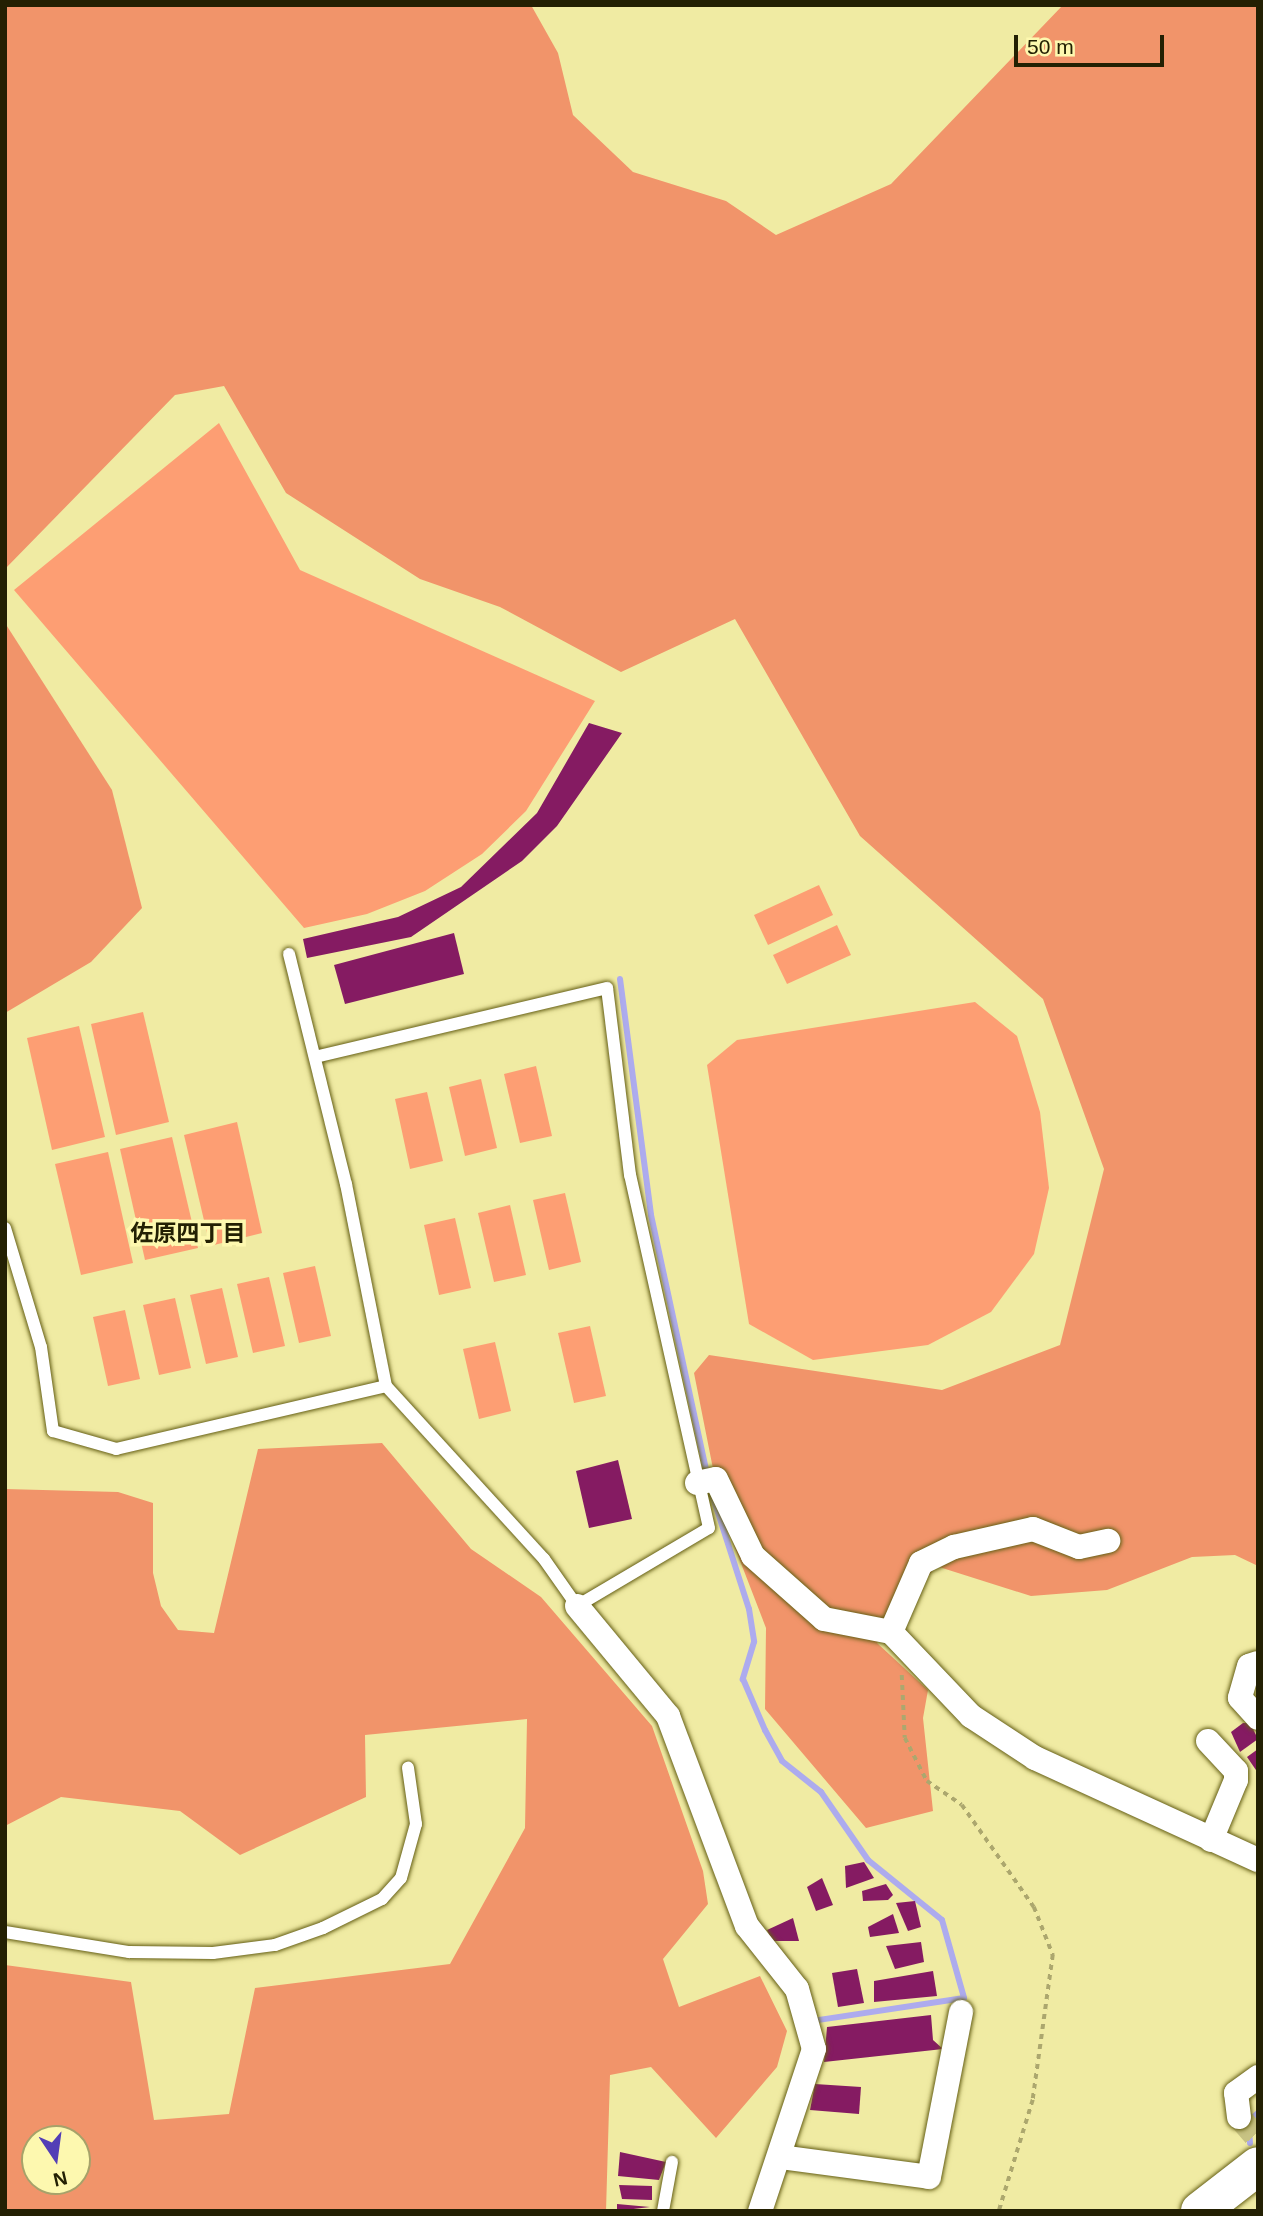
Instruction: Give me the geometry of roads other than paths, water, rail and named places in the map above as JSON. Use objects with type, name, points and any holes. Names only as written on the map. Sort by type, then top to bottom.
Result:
[{"type":"highway","points":[[1200,2211],[1258,2166]]},
{"type":"highway","points":[[1220,2211],[1258,2182]]},
{"type":"street","points":[[697,1483],[716,1479],[753,1556],[824,1619],[897,1638],[971,1716],[1035,1758],[1258,1860]]},
{"type":"street","points":[[897,1638],[920,1563],[954,1548],[1033,1529],[1079,1547],[1108,1541]]},
{"type":"street","points":[[577,1606],[668,1716],[747,1926],[797,1989],[814,2049],[760,2211]]},
{"type":"street","points":[[1258,1663],[1249,1667],[1240,1698],[1258,1718]]},
{"type":"street","points":[[1208,1741],[1236,1771],[1236,1780],[1211,1840]]},
{"type":"street","points":[[779,2157],[929,2177],[961,2012]]},
{"type":"street","points":[[1238,2117],[1236,2093],[1258,2077]]},
{"type":"lane","points":[[289,954],[315,1057],[386,1385],[544,1559],[577,1606],[709,1528],[631,1175],[607,988],[315,1057]]},
{"type":"lane","points":[[5,1228],[41,1348],[53,1431],[116,1449],[386,1385]]},
{"type":"lane","points":[[5,1931],[129,1952],[213,1953],[275,1945],[323,1928],[382,1899],[401,1878],[416,1824],[408,1768]]},
{"type":"lane","points":[[663,2211],[672,2162]]},
{"type":"waterway","points":[[620,979],[651,1215],[707,1473]]},
{"type":"waterway","points":[[712,1494],[749,1609],[754,1642],[743,1679],[765,1730],[782,1761],[821,1792],[868,1860],[942,1920],[964,1998],[818,2020]]},
{"type":"waterway","points":[[1250,2143],[1248,2122],[1258,2113]]},
{"type":"tunnel","points":[[1239,2117],[1258,2139]]},
{"type":"district","name":"佐原四丁目","points":[[188,1233]]}]
